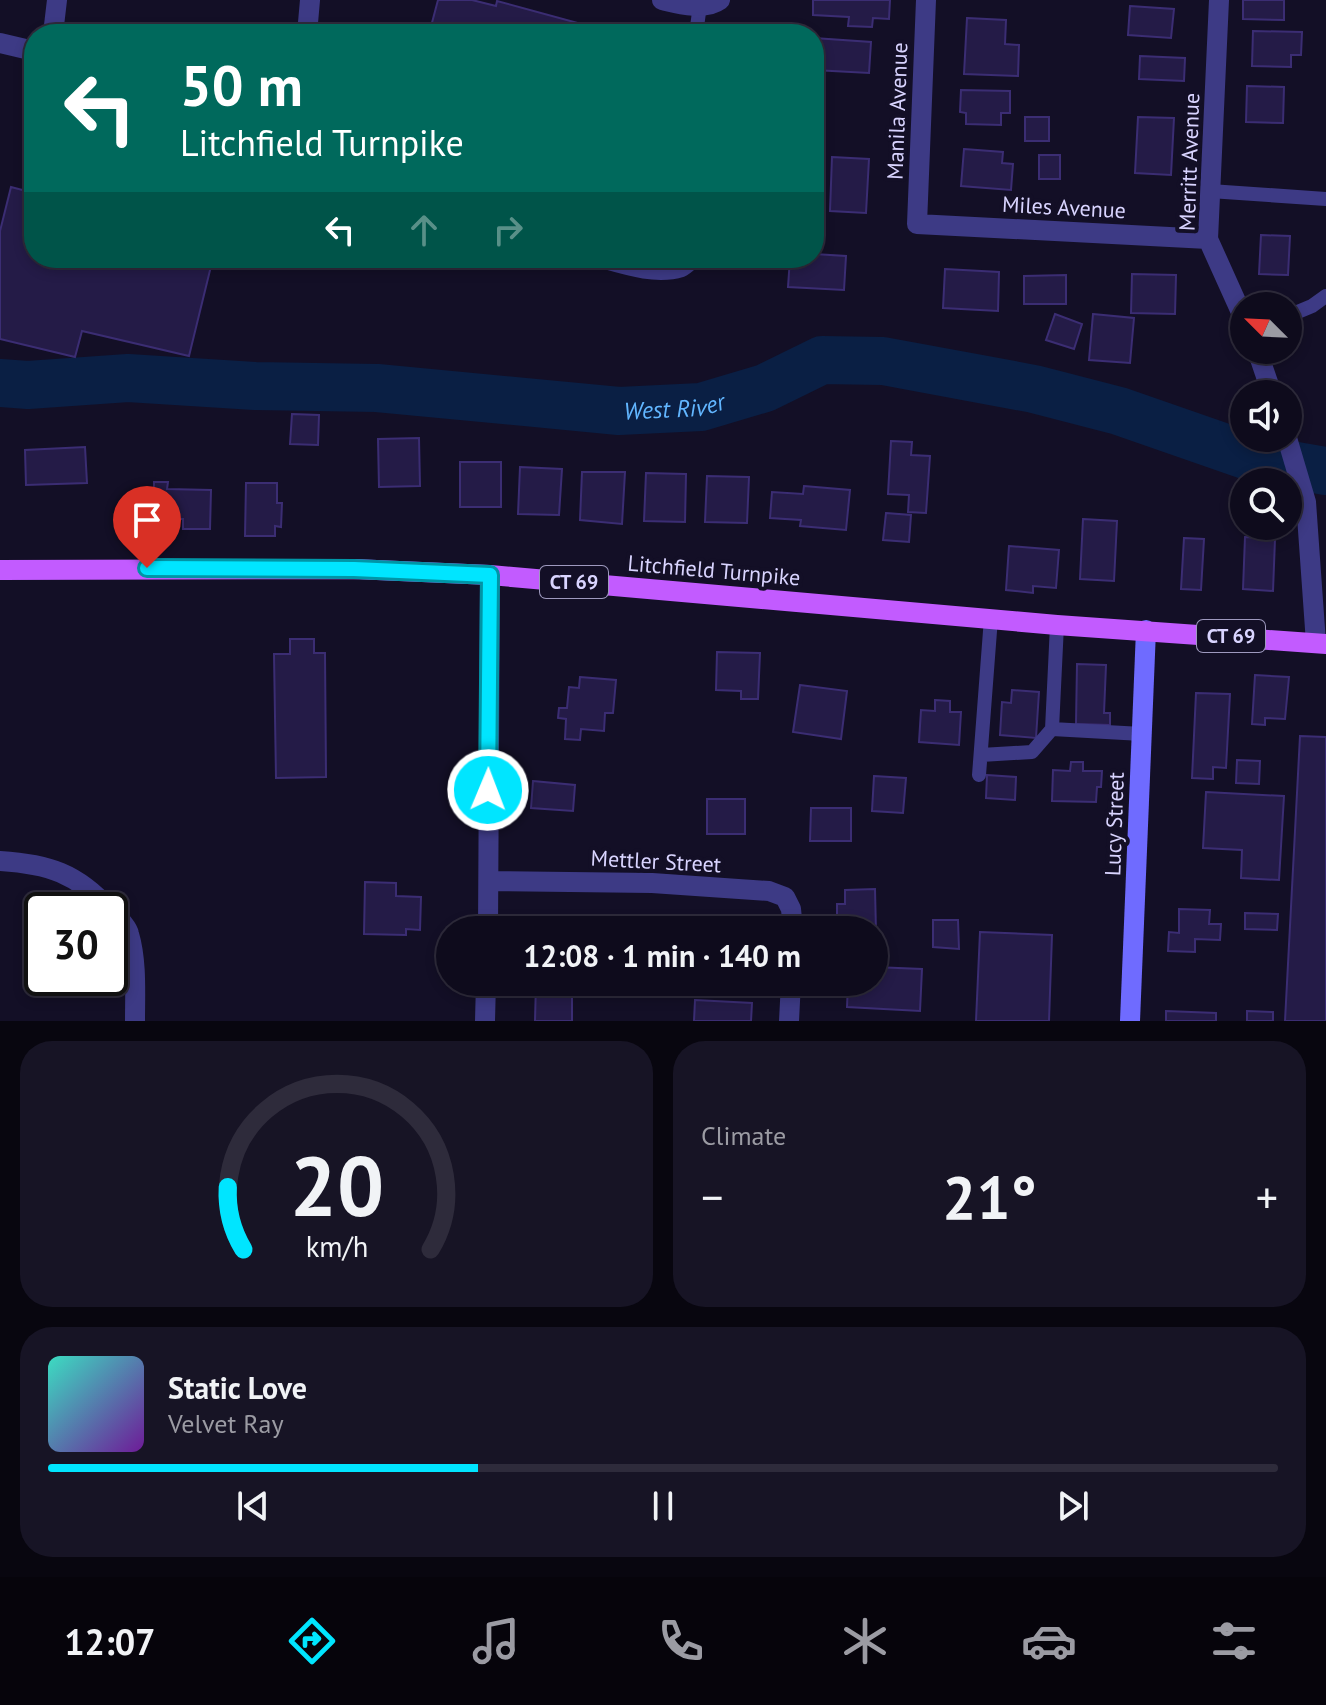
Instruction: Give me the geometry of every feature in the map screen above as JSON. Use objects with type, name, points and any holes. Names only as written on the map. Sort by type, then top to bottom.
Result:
[{"type":"main road","name":"Litchfield Turnpike","points":[[0,570],[354,569],[490,575],[1057,625],[1321,643]]},
{"type":"main road","name":"Lucy Street","points":[[1130,1021],[1146,630]]},
{"type":"street","points":[[54,24],[57,0]]},
{"type":"street","points":[[308,24],[310,0]]},
{"type":"street","points":[[662,0],[681,5],[710,3]]},
{"type":"street","name":"Manila Avenue","points":[[917,224],[926,0]]},
{"type":"street","name":"Merritt Avenue","points":[[1219,0],[1208,239],[1232,292]]},
{"type":"street","points":[[0,43],[24,49]]},
{"type":"street","name":"Miles Avenue","points":[[917,224],[1208,239]]},
{"type":"street","points":[[1291,452],[1306,502],[1321,643]]},
{"type":"street","points":[[488,916],[490,575]]},
{"type":"street","points":[[0,861],[32,863],[70,875],[101,899],[129,930],[134,969],[135,1021]]},
{"type":"street","name":"Mettler Street","points":[[489,881],[652,883],[769,891],[785,897],[792,916]]},
{"type":"street","points":[[485,1021],[486,996]]},
{"type":"street","points":[[789,1021],[790,996]]},
{"type":"lane","points":[[701,24],[710,3]]},
{"type":"lane","points":[[1210,191],[1326,199]]},
{"type":"lane","points":[[630,268],[660,272],[686,268]]},
{"type":"lane","points":[[1302,310],[1326,296]]},
{"type":"lane","points":[[979,775],[991,618]]},
{"type":"lane","points":[[981,755],[1032,752],[1052,729],[1057,625]]},
{"type":"lane","points":[[1052,729],[1142,734]]},
{"type":"building","points":[[438,0],[472,0],[496,6],[497,1],[581,24],[432,24]]},
{"type":"building","points":[[813,0],[890,0],[889,19],[873,18],[872,27],[848,26],[849,17],[813,15]]},
{"type":"building","points":[[1243,0],[1284,0],[1284,20],[1243,19]]},
{"type":"building","points":[[1130,6],[1174,9],[1171,38],[1128,35]]},
{"type":"building","points":[[967,18],[1006,20],[1005,44],[1019,45],[1018,76],[964,74]]},
{"type":"building","points":[[1253,31],[1302,32],[1301,55],[1291,55],[1291,67],[1252,66]]},
{"type":"building","points":[[824,39],[871,42],[869,73],[824,71]]},
{"type":"building","points":[[1140,56],[1185,58],[1184,81],[1139,79]]},
{"type":"building","points":[[1247,86],[1284,87],[1283,123],[1246,122]]},
{"type":"building","points":[[961,90],[1010,91],[1010,113],[1001,113],[1001,125],[966,124],[966,113],[960,112]]},
{"type":"building","points":[[1025,117],[1049,117],[1049,141],[1025,141]]},
{"type":"building","points":[[1138,117],[1174,118],[1171,175],[1135,173]]},
{"type":"building","points":[[964,149],[1003,152],[1002,163],[1013,164],[1011,190],[961,186]]},
{"type":"building","points":[[1039,155],[1060,155],[1060,179],[1039,179]]},
{"type":"building","points":[[832,157],[869,159],[866,213],[830,211]]},
{"type":"building","points":[[11,187],[24,190],[24,268],[211,268],[189,356],[82,331],[75,357],[0,339],[0,231]]},
{"type":"building","points":[[1261,235],[1290,236],[1288,275],[1259,274]]},
{"type":"building","points":[[824,255],[846,256],[844,290],[788,287],[789,268],[824,268]]},
{"type":"building","points":[[945,269],[999,272],[998,311],[943,308]]},
{"type":"building","points":[[1132,274],[1176,275],[1175,314],[1131,313]]},
{"type":"building","points":[[1066,275],[1066,304],[1024,304],[1024,276]]},
{"type":"building","points":[[1055,314],[1082,324],[1074,349],[1046,340]]},
{"type":"building","points":[[1093,314],[1134,318],[1130,363],[1089,360]]},
{"type":"building","points":[[292,414],[319,415],[318,445],[290,444]]},
{"type":"building","points":[[419,438],[420,486],[379,487],[378,439]]},
{"type":"building","points":[[891,441],[912,442],[911,455],[930,456],[926,513],[908,512],[909,495],[888,494]]},
{"type":"building","points":[[85,447],[87,483],[26,485],[25,450]]},
{"type":"building","points":[[460,462],[501,462],[501,507],[460,507]]},
{"type":"building","points":[[520,467],[562,469],[559,515],[518,514]]},
{"type":"building","points":[[582,472],[625,472],[622,524],[580,520]]},
{"type":"building","points":[[646,473],[686,474],[685,522],[644,521]]},
{"type":"building","points":[[707,476],[749,477],[747,523],[705,522]]},
{"type":"building","points":[[154,482],[168,482],[167,489],[211,490],[210,529],[183,529],[183,519],[141,519],[140,489],[154,489]]},
{"type":"building","points":[[246,483],[277,483],[277,503],[282,503],[281,527],[275,526],[275,536],[245,536]]},
{"type":"building","points":[[804,486],[850,490],[846,530],[800,526],[801,520],[770,518],[772,492],[803,494]]},
{"type":"building","points":[[886,513],[911,515],[909,542],[883,540]]},
{"type":"building","points":[[1083,519],[1117,521],[1114,581],[1080,579]]},
{"type":"building","points":[[1184,538],[1204,539],[1201,590],[1181,589]]},
{"type":"building","points":[[1245,540],[1275,540],[1273,591],[1243,589]]},
{"type":"building","points":[[1009,546],[1059,550],[1056,588],[1033,586],[1033,593],[1006,590]]},
{"type":"building","points":[[290,639],[314,639],[314,653],[325,653],[326,777],[276,778],[274,654],[290,654]]},
{"type":"building","points":[[717,652],[760,653],[758,699],[741,699],[741,691],[716,690]]},
{"type":"building","points":[[1077,664],[1106,665],[1104,713],[1110,713],[1110,725],[1076,724]]},
{"type":"building","points":[[1255,675],[1289,677],[1285,719],[1265,718],[1265,725],[1252,724]]},
{"type":"building","points":[[580,677],[616,680],[613,713],[605,713],[604,731],[581,729],[580,740],[565,739],[566,719],[558,718],[559,708],[567,708],[569,687],[579,688]]},
{"type":"building","points":[[800,685],[847,691],[841,739],[793,732]]},
{"type":"building","points":[[1012,690],[1039,692],[1036,738],[1000,735],[1002,702],[1011,703]]},
{"type":"building","points":[[1196,693],[1230,694],[1226,768],[1213,767],[1213,779],[1192,778]]},
{"type":"building","points":[[935,700],[950,701],[950,712],[961,712],[959,745],[919,742],[921,710],[935,711]]},
{"type":"building","points":[[1300,736],[1326,737],[1326,1021],[1285,1021]]},
{"type":"building","points":[[1237,760],[1260,761],[1259,784],[1236,783]]},
{"type":"building","points":[[1071,762],[1083,762],[1083,771],[1102,771],[1096,802],[1052,801],[1053,770],[1070,771]]},
{"type":"building","points":[[987,775],[1016,777],[1015,800],[986,798]]},
{"type":"building","points":[[874,776],[906,778],[903,813],[872,811]]},
{"type":"building","points":[[533,781],[575,785],[573,811],[531,808]]},
{"type":"building","points":[[1206,792],[1284,796],[1279,880],[1241,878],[1242,850],[1203,848]]},
{"type":"building","points":[[707,799],[745,799],[745,834],[707,834]]},
{"type":"building","points":[[811,808],[851,808],[851,841],[810,841]]},
{"type":"building","points":[[365,882],[396,883],[396,896],[421,897],[420,930],[406,929],[406,935],[364,934]]},
{"type":"building","points":[[875,889],[876,916],[837,916],[837,904],[845,904],[845,890]]},
{"type":"building","points":[[1179,909],[1210,910],[1209,924],[1221,924],[1220,940],[1195,939],[1195,952],[1168,951],[1169,932],[1179,933]]},
{"type":"building","points":[[1245,913],[1278,914],[1277,930],[1245,929]]},
{"type":"building","points":[[933,920],[958,920],[959,949],[933,947]]},
{"type":"building","points":[[980,932],[1052,935],[1049,1021],[976,1021]]},
{"type":"building","points":[[888,968],[922,969],[920,1011],[847,1007],[847,996],[888,996]]},
{"type":"building","points":[[536,996],[572,996],[572,1021],[535,1021]]},
{"type":"building","points":[[695,1000],[752,1003],[751,1021],[694,1021]]},
{"type":"building","points":[[1166,1011],[1216,1013],[1216,1021],[1166,1021]]},
{"type":"building","points":[[1247,1011],[1273,1012],[1273,1021],[1247,1021]]},
{"type":"waterway","name":"West River","points":[[0,383],[28,385],[128,378],[255,386],[377,388],[619,411],[701,407],[765,388],[822,360],[883,361],[1034,389],[1119,411],[1257,459],[1326,471]]},
{"type":"route","points":[[147,568],[354,569],[490,575],[488,790]]}]
